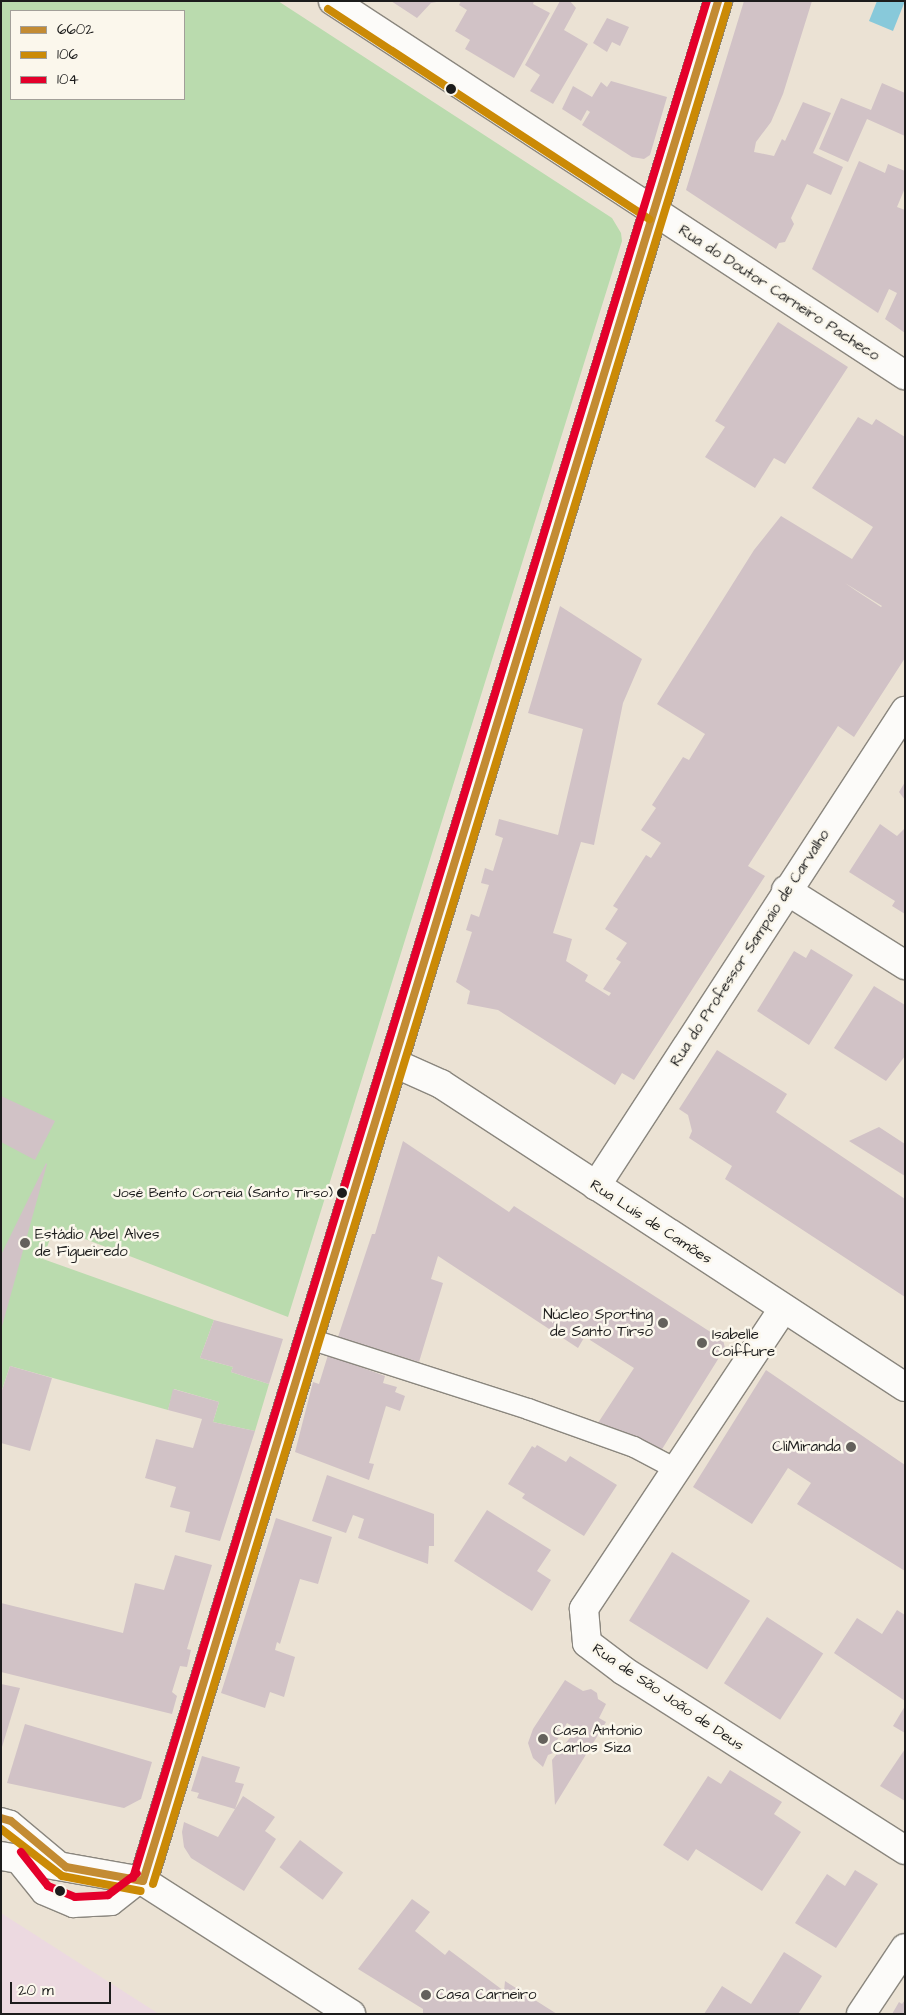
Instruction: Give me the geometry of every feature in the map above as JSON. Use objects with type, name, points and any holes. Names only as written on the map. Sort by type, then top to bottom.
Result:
[{"type":"street","name":"Rua do Doutor Carneiro Pacheco","points":[[333,1],[905,375]]},
{"type":"street","points":[[143,1881],[718,1]]},
{"type":"street","name":"Rua do Professor Sampaio de Carvalho","points":[[596,1186],[786,890],[905,711]]},
{"type":"street","points":[[786,890],[905,965]]},
{"type":"street","name":"Rua Luís de Camões","points":[[394,1063],[442,1084],[783,1309],[905,1387]]},
{"type":"street","name":"Rua de São João de Deus","points":[[783,1309],[584,1609],[587,1643],[624,1671],[905,1850]]},
{"type":"street","points":[[7,1857],[143,1881],[351,2014]]},
{"type":"street","points":[[861,2014],[905,1948]]},
{"type":"lane","points":[[310,1339],[528,1410],[634,1447],[676,1469]]},
{"type":"lane","points":[[1,1818],[11,1821],[66,1867]]},
{"type":"lane","points":[[7,1857],[42,1894],[73,1907],[112,1905],[143,1881]]},
{"type":"shaded area","points":[[1,1913],[159,2014],[1,2014]]},
{"type":"green space","points":[[1,1],[278,1],[612,218],[621,233],[622,241],[288,1317],[54,1227],[43,1259],[214,1320],[200,1358],[233,1367],[231,1372],[269,1384],[255,1431],[213,1422],[219,1402],[174,1389],[168,1410],[10,1366],[1,1393]]},
{"type":"water","points":[[877,1],[905,1],[893,31],[869,21]]},
{"type":"building","points":[[391,1],[442,1],[431,3],[417,18]]},
{"type":"building","points":[[461,1],[534,1],[533,4],[550,13],[514,78],[465,49],[470,40],[455,31],[467,10],[459,5]]},
{"type":"building","points":[[560,1],[570,1],[576,8],[564,30],[588,44],[553,104],[530,91],[540,75],[525,65]]},
{"type":"building","points":[[744,1],[812,1],[783,94],[771,122],[756,142],[754,152],[774,156],[782,139],[785,141],[803,102],[831,113],[813,153],[843,167],[831,195],[807,184],[791,218],[794,224],[785,242],[779,243],[776,249],[686,190]]},
{"type":"building","points":[[607,18],[629,27],[620,46],[612,42],[607,52],[593,43]]},
{"type":"building","points":[[611,81],[667,97],[650,155],[644,159],[632,157],[582,125],[590,112],[587,110],[581,121],[562,109],[573,86],[592,97],[601,82],[607,87]]},
{"type":"building","points":[[882,83],[905,93],[905,136],[867,119],[848,162],[819,149],[841,98],[871,110]]},
{"type":"building","points":[[859,161],[885,173],[888,164],[905,171],[905,188],[897,207],[905,210],[905,333],[885,319],[897,293],[889,289],[878,313],[812,269]]},
{"type":"building","points":[[778,322],[848,367],[785,464],[774,458],[755,488],[705,457],[725,427],[715,421]]},
{"type":"building","points":[[858,417],[872,425],[876,419],[905,437],[905,658],[854,737],[838,726],[748,866],[765,876],[634,1080],[622,1073],[615,1085],[498,1010],[467,1004],[470,991],[456,982],[472,932],[466,930],[471,914],[479,917],[489,885],[481,883],[485,868],[493,871],[503,838],[495,835],[499,819],[558,835],[583,729],[528,713],[560,606],[642,659],[623,703],[594,845],[581,842],[553,933],[572,939],[566,961],[588,975],[585,981],[609,996],[611,993],[603,989],[621,962],[616,959],[627,943],[605,929],[618,909],[613,906],[646,855],[651,858],[661,843],[641,830],[656,808],[652,805],[683,757],[689,760],[705,734],[657,704],[754,550],[781,516],[852,559],[873,527],[812,488]],"holes":[[[845,583],[882,606],[881,607]]]},
{"type":"building","points":[[905,782],[905,800],[899,792]]},
{"type":"building","points":[[880,824],[897,836],[905,828],[905,914],[892,906],[895,901],[849,872]]},
{"type":"building","points":[[811,949],[853,975],[809,1045],[757,1011],[794,951],[806,958]]},
{"type":"building","points":[[874,986],[905,1005],[905,1056],[886,1081],[834,1048]]},
{"type":"building","points":[[717,1050],[787,1094],[776,1112],[905,1199],[905,1297],[725,1179],[732,1166],[689,1138],[692,1131],[688,1115],[679,1109]]},
{"type":"building","points":[[1,1096],[55,1121],[35,1160],[1,1142]]},
{"type":"building","points":[[879,1127],[905,1144],[905,1176],[849,1141]]},
{"type":"building","points":[[403,1141],[509,1212],[514,1206],[723,1340],[725,1348],[659,1454],[631,1444],[598,1423],[634,1368],[590,1340],[588,1331],[578,1348],[438,1256],[431,1279],[443,1283],[419,1362],[338,1337],[372,1234],[375,1234]]},
{"type":"building","points":[[47,1164],[1,1330],[1,1255]]},
{"type":"building","points":[[214,1320],[283,1339],[269,1384],[231,1372],[233,1367],[200,1358]]},
{"type":"building","points":[[328,1355],[385,1376],[383,1383],[397,1387],[395,1392],[405,1396],[400,1411],[386,1406],[369,1463],[374,1464],[369,1480],[295,1452],[313,1382],[319,1384]]},
{"type":"building","points":[[10,1366],[52,1378],[30,1451],[1,1443],[1,1393]]},
{"type":"building","points":[[766,1370],[905,1465],[905,1571],[797,1504],[811,1483],[788,1468],[752,1524],[693,1487]]},
{"type":"building","points":[[173,1389],[219,1402],[213,1422],[255,1431],[220,1541],[185,1532],[190,1512],[170,1507],[176,1487],[145,1478],[156,1439],[193,1448],[194,1445],[202,1419],[168,1410]]},
{"type":"building","points":[[537,1445],[566,1462],[570,1456],[617,1485],[584,1536],[522,1498],[525,1494],[508,1484],[532,1446],[535,1448]]},
{"type":"building","points":[[327,1475],[434,1514],[434,1546],[429,1546],[428,1564],[358,1538],[364,1519],[353,1515],[346,1533],[312,1521]]},
{"type":"building","points":[[487,1510],[551,1550],[537,1571],[551,1580],[532,1611],[454,1561]]},
{"type":"building","points":[[276,1518],[332,1537],[318,1584],[300,1579],[280,1644],[277,1642],[275,1650],[295,1657],[284,1697],[270,1692],[265,1708],[221,1693]]},
{"type":"building","points":[[672,1552],[750,1601],[707,1669],[629,1621]]},
{"type":"building","points":[[175,1555],[212,1565],[187,1649],[191,1650],[187,1667],[180,1666],[172,1692],[177,1696],[172,1714],[1,1672],[1,1603],[123,1633],[135,1583],[164,1590]]},
{"type":"building","points":[[897,1610],[905,1615],[905,1701],[834,1653],[857,1618],[882,1634]]},
{"type":"building","points":[[767,1617],[823,1653],[780,1720],[724,1683]]},
{"type":"building","name":"Casa Antonio Carlos Siza","points":[[565,1680],[583,1691],[591,1689],[597,1693],[598,1699],[606,1704],[599,1718],[606,1722],[555,1805],[552,1760],[577,1729],[567,1723],[553,1747],[553,1753],[548,1755],[543,1767],[533,1758],[528,1743],[533,1729]]},
{"type":"building","points":[[1,1684],[20,1688],[2,1747],[1,1747]]},
{"type":"building","points":[[905,1706],[905,1733],[893,1726]]},
{"type":"building","points":[[25,1724],[152,1762],[141,1799],[124,1808],[7,1783]]},
{"type":"building","points":[[905,1749],[905,1801],[880,1786]]},
{"type":"building","points":[[202,1756],[240,1767],[235,1782],[244,1784],[235,1809],[197,1798],[199,1793],[191,1791]]},
{"type":"building","points":[[730,1770],[782,1802],[774,1814],[801,1832],[762,1891],[696,1849],[688,1861],[663,1845],[708,1776],[721,1784]]},
{"type":"building","points":[[243,1796],[275,1817],[265,1831],[276,1839],[244,1891],[191,1858],[184,1847],[182,1832],[184,1822],[218,1837]]},
{"type":"building","points":[[300,1840],[343,1872],[323,1900],[280,1867]]},
{"type":"building","points":[[855,1870],[878,1884],[836,1948],[795,1923],[827,1874],[845,1886]]},
{"type":"building","points":[[412,1899],[430,1912],[415,1931],[445,1955],[449,1950],[504,1991],[505,1981],[557,2014],[423,2014],[423,2009],[358,1969]]},
{"type":"building","points":[[784,1952],[822,1976],[798,2014],[704,2014],[722,1986],[751,2004]]},
{"type":"building","points":[[905,2000],[905,2014],[892,2014],[899,2002],[902,2004]]},
{"type":"transit line","name":"104","points":[[133,1878],[707,1]]},
{"type":"transit line","name":"6602","points":[[143,1881],[718,1]]},
{"type":"transit line","name":"106","points":[[153,1884],[728,4]]},
{"type":"transit line","name":"106","points":[[328,9],[649,219]]},
{"type":"transit line","name":"6602","points":[[1,1818],[11,1821],[66,1867],[143,1881]]},
{"type":"transit line","name":"106","points":[[1,1829],[62,1876],[141,1891]]},
{"type":"transit line","name":"104","points":[[21,1852],[48,1886],[75,1897],[108,1895],[137,1873]]},
{"type":"place","name":"José Bento Correia (Santo Tirso)","points":[[342,1193]]},
{"type":"place","name":"Estádio Abel Alves de Figueiredo","points":[[25,1243]]},
{"type":"place","name":"Núcleo Sporting de Santo Tirso","points":[[663,1323]]},
{"type":"place","name":"Isabelle Coiffure","points":[[702,1343]]},
{"type":"place","name":"CliMiranda","points":[[851,1447]]},
{"type":"place","name":"Casa Antonio Carlos Siza","points":[[543,1739]]},
{"type":"place","name":"Casa Carneiro","points":[[426,1995]]}]
